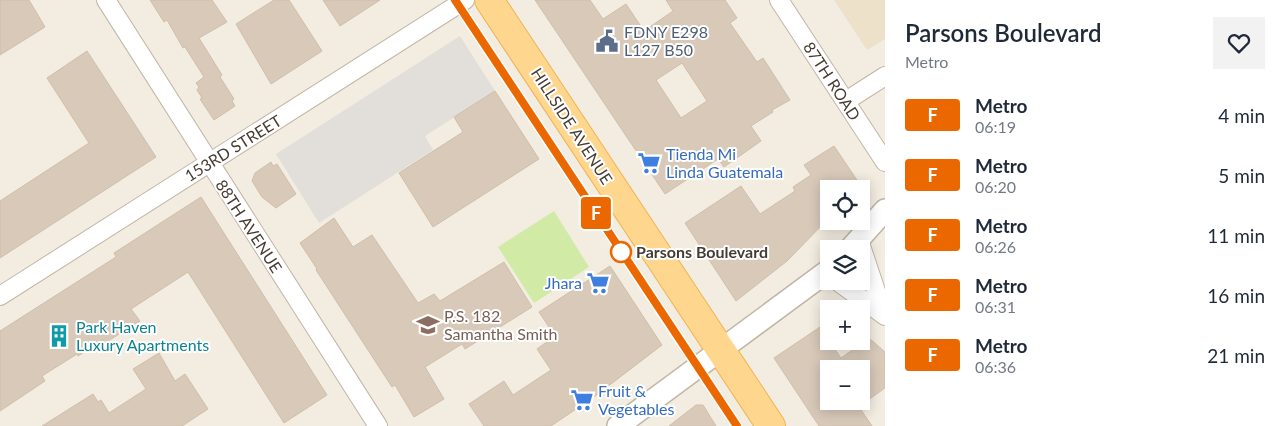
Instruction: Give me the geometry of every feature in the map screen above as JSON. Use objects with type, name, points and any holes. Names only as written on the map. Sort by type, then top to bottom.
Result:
[{"type":"main road","name":"HILLSIDE AVENUE","points":[[489,0],[771,426]]},
{"type":"street","name":"88TH AVENUE","points":[[106,0],[378,426]]},
{"type":"street","name":"153RD STREET","points":[[0,296],[466,0]]},
{"type":"street","name":"87TH ROAD","points":[[779,0],[885,162]]},
{"type":"street","points":[[846,102],[885,76]]},
{"type":"street","points":[[858,240],[885,210]]},
{"type":"street","points":[[618,426],[720,350],[820,282]]},
{"type":"street","points":[[870,282],[884,316]]},
{"type":"street","points":[[850,290],[884,316]]},
{"type":"shaded area","points":[[834,0],[885,0],[885,39],[867,50]]},
{"type":"shaded area","points":[[460,36],[495,91],[425,136],[433,150],[319,223],[276,154]]},
{"type":"green space","points":[[554,211],[589,267],[534,303],[498,247]]},
{"type":"building","points":[[0,0],[29,0],[45,27],[0,55]]},
{"type":"building","points":[[150,0],[212,0],[227,22],[199,38],[222,75],[220,77],[234,99],[232,101],[235,106],[214,120],[200,99],[202,98],[197,90],[199,87],[196,83],[204,77],[185,47],[183,48],[167,20],[164,22]]},
{"type":"building","points":[[274,0],[289,0],[322,51],[271,84],[236,24]]},
{"type":"building","points":[[323,0],[380,0],[340,26]]},
{"type":"building","points":[[535,0],[590,0],[603,19],[626,4],[644,31],[673,11],[666,0],[725,0],[737,18],[730,23],[757,62],[763,58],[790,100],[772,110],[773,112],[751,126],[761,141],[724,167],[718,159],[665,194]],"holes":[[[682,63],[707,101],[681,118],[656,80]]]},
{"type":"building","points":[[87,51],[156,157],[0,258],[0,201],[89,143],[47,78]]},
{"type":"building","points":[[495,91],[539,159],[433,227],[399,173],[463,132],[454,117]]},
{"type":"building","points":[[834,146],[857,180],[820,180],[820,227],[787,261],[736,301],[685,223],[741,186],[760,214],[795,191],[793,187],[811,175],[804,165]]},
{"type":"building","points":[[271,162],[273,166],[277,164],[296,194],[276,208],[262,197],[252,181],[255,173]]},
{"type":"building","points":[[201,197],[327,395],[284,423],[188,272],[131,309],[140,321],[105,343],[103,340],[78,356],[77,354],[42,376],[45,381],[0,411],[0,331],[116,257],[114,253]]},
{"type":"building","name":"P.S. 182 Samantha Smith","points":[[334,218],[353,247],[372,235],[418,303],[434,294],[440,301],[504,262],[532,307],[465,349],[462,344],[425,367],[444,399],[414,417],[395,385],[392,387],[300,243]]},
{"type":"building","points":[[610,266],[662,345],[594,397],[551,426],[484,426],[469,404],[504,381],[513,395],[551,370],[537,349],[555,336],[539,312]]},
{"type":"building","points":[[820,327],[820,350],[835,350],[841,358],[852,350],[870,350],[870,339],[885,352],[885,388],[870,399],[870,360],[820,360],[820,410],[861,410],[872,426],[819,426],[774,358]]},
{"type":"building","points":[[159,353],[175,381],[185,374],[208,409],[182,426],[42,426],[93,394],[98,402],[101,400],[109,413],[146,389],[133,369]]},
{"type":"building","points":[[696,405],[703,405],[716,426],[669,426]]},
{"type":"metro line","name":"F","points":[[455,0],[737,426]]},
{"type":"place","name":"FDNY E298 L127 B50","points":[[607,41]]},
{"type":"place","name":"Tienda Mi Linda Guatemala","points":[[649,163]]},
{"type":"place","name":"Parsons Boulevard","points":[[621,252]]},
{"type":"place","name":"Jhara","points":[[598,283]]},
{"type":"place","name":"P.S. 182 Samantha Smith","points":[[428,325]]},
{"type":"place","name":"Park Haven Luxury Apartments","points":[[59,336]]},
{"type":"place","name":"Fruit & Vegetables","points":[[582,400]]}]
